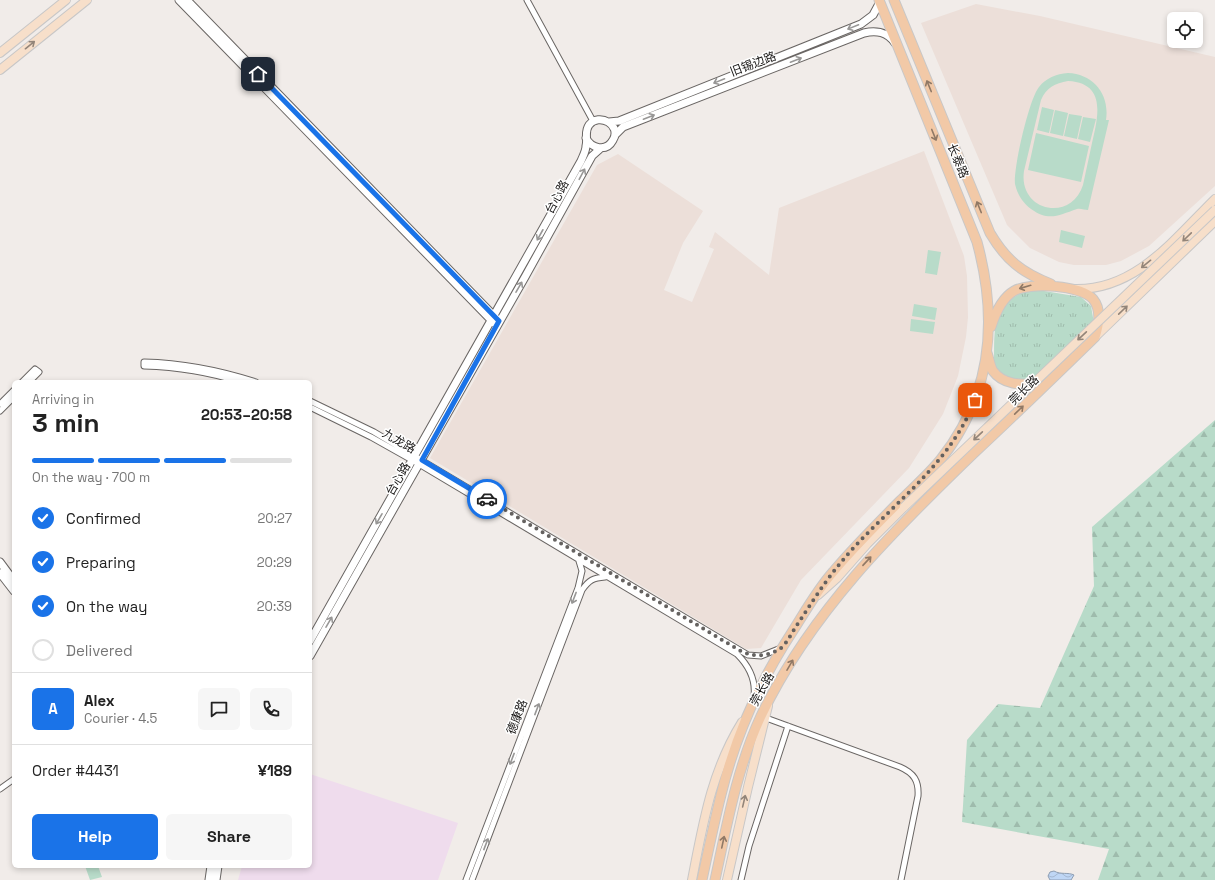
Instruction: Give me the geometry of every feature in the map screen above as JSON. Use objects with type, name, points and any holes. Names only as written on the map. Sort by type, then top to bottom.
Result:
[{"type":"highway","name":"长泰路","points":[[894,0],[990,233],[1010,261],[1034,277],[1064,288]]},
{"type":"highway","name":"长泰路","points":[[880,1],[977,242],[986,278],[989,318],[988,338]]},
{"type":"highway","points":[[988,338],[998,309],[1014,291],[1032,285],[1064,288],[1086,294],[1093,299],[1098,307],[1099,322],[1095,337]]},
{"type":"highway","name":"莞长路","points":[[715,880],[733,797],[745,758],[770,699],[795,656],[816,625],[859,570],[925,501],[1095,337]]},
{"type":"highway","name":"莞长路","points":[[702,880],[721,793],[739,737],[753,705],[783,646],[831,574],[872,529],[940,460],[963,427],[978,391],[988,338]]},
{"type":"highway","points":[[986,352],[993,371],[1007,382],[1022,385],[1038,384],[1053,378]]},
{"type":"main road","points":[[0,53],[66,0]]},
{"type":"main road","points":[[0,70],[87,0]]},
{"type":"main road","points":[[179,0],[309,130],[495,321]]},
{"type":"main road","points":[[187,0],[309,130]]},
{"type":"main road","name":"旧锡边路","points":[[609,122],[619,121],[861,24],[873,15],[880,1]]},
{"type":"main road","name":"旧锡边路","points":[[614,135],[623,127],[864,33],[877,31],[886,34],[898,48]]},
{"type":"main road","points":[[602,119],[609,122],[613,128],[614,135],[609,145],[601,148],[592,145],[586,138],[587,128],[593,121],[602,119]]},
{"type":"main road","name":"台心路","points":[[312,652],[495,321],[581,161],[587,146],[586,138]]},
{"type":"main road","name":"台心路","points":[[495,321],[592,156],[601,148]]},
{"type":"main road","points":[[1064,288],[1104,286],[1132,275],[1147,265],[1215,199]]},
{"type":"main road","name":"莞长路","points":[[814,598],[837,578],[867,544],[904,507],[1215,210]]},
{"type":"main road","name":"莞长路","points":[[1095,337],[1215,222]]},
{"type":"main road","name":"台心路","points":[[312,638],[417,460]]},
{"type":"main road","points":[[0,562],[12,578]]},
{"type":"main road","points":[[0,573],[12,588]]},
{"type":"main road","points":[[727,880],[753,764],[770,699]]},
{"type":"main road","points":[[692,880],[706,812],[717,771],[733,736],[753,705]]},
{"type":"main road","points":[[209,880],[211,868]]},
{"type":"main road","points":[[216,880],[218,868]]},
{"type":"street","points":[[527,0],[593,121]]},
{"type":"street","points":[[233,380],[185,369],[144,366],[144,362],[185,364],[212,369],[249,380]]},
{"type":"street","points":[[25,380],[37,371],[30,380]]},
{"type":"street","points":[[0,404],[12,392]]},
{"type":"street","points":[[0,411],[12,399]]},
{"type":"street","name":"九龙路","points":[[312,402],[346,418],[748,655],[761,656],[783,646]]},
{"type":"street","name":"九龙路","points":[[312,408],[417,460],[579,561],[737,654],[745,662],[752,673],[755,692],[753,705]]},
{"type":"street","name":"德康路","points":[[466,880],[581,579],[582,571],[579,561]]},
{"type":"street","name":"德康路","points":[[472,880],[582,590],[588,581],[605,576]]},
{"type":"street","points":[[766,718],[900,766],[915,776],[919,785],[918,796],[900,880]]},
{"type":"street","points":[[741,880],[751,838],[788,726]]},
{"type":"street","points":[[0,789],[12,780]]},
{"type":"shaded area","points":[[976,4],[1040,16],[1167,46],[1167,48],[1177,48],[1215,57],[1215,186],[1149,246],[1121,261],[1106,265],[1074,265],[1059,262],[1030,248],[1007,225],[921,23]]},
{"type":"shaded area","points":[[924,151],[964,256],[967,276],[968,317],[966,337],[958,376],[943,414],[909,468],[801,580],[761,648],[746,649],[430,458],[597,165],[618,154],[703,211],[683,243],[664,290],[692,302],[714,249],[709,247],[715,232],[769,275],[779,208]]},
{"type":"shaded area","points":[[312,775],[458,823],[438,880],[238,880],[241,868],[312,868]]},
{"type":"green space","points":[[1077,74],[1085,77],[1098,87],[1105,102],[1107,111],[1106,120],[1109,120],[1088,210],[1078,209],[1059,215],[1049,216],[1037,213],[1028,207],[1019,195],[1015,184],[1016,164],[1026,119],[1035,94],[1045,81],[1055,75]],"holes":[[[1068,81],[1080,83],[1089,88],[1097,103],[1096,123],[1083,185],[1077,197],[1068,204],[1057,208],[1047,207],[1037,203],[1029,195],[1024,185],[1024,171],[1041,100],[1048,89],[1059,83]]]},
{"type":"green space","points":[[1042,107],[1054,110],[1049,133],[1037,130]]},
{"type":"green space","points":[[1055,110],[1068,113],[1063,136],[1050,133]]},
{"type":"green space","points":[[1069,114],[1082,116],[1077,139],[1064,136]]},
{"type":"green space","points":[[1083,117],[1096,119],[1090,142],[1078,139]]},
{"type":"green space","points":[[1036,133],[1089,146],[1081,182],[1028,170]]},
{"type":"green space","points":[[1061,230],[1085,236],[1082,248],[1059,242]]},
{"type":"green space","points":[[928,250],[941,252],[937,275],[925,273]]},
{"type":"green space","points":[[1032,289],[1081,297],[1091,306],[1095,329],[1079,350],[1064,366],[1049,377],[1038,381],[1010,378],[1002,374],[994,367],[995,329],[1001,310],[1008,302],[1018,295]]},
{"type":"green space","points":[[914,304],[937,308],[935,320],[912,316]]},
{"type":"green space","points":[[911,319],[935,322],[933,334],[910,331]]},
{"type":"green space","points":[[1215,420],[1215,880],[1098,880],[1109,849],[962,822],[967,740],[998,704],[1040,708],[1094,586],[1092,527]]},
{"type":"green space","points":[[86,868],[99,868],[102,877],[90,880]]},
{"type":"water","points":[[1054,871],[1074,875],[1071,880],[1050,880],[1048,876],[1050,872]]},
{"type":"way so far","points":[[487,499],[739,650],[748,655],[761,656],[771,653],[783,646],[831,574],[872,529],[940,460],[963,427],[975,400]]},
{"type":"route","points":[[258,74],[499,321],[422,460],[487,499]]}]
